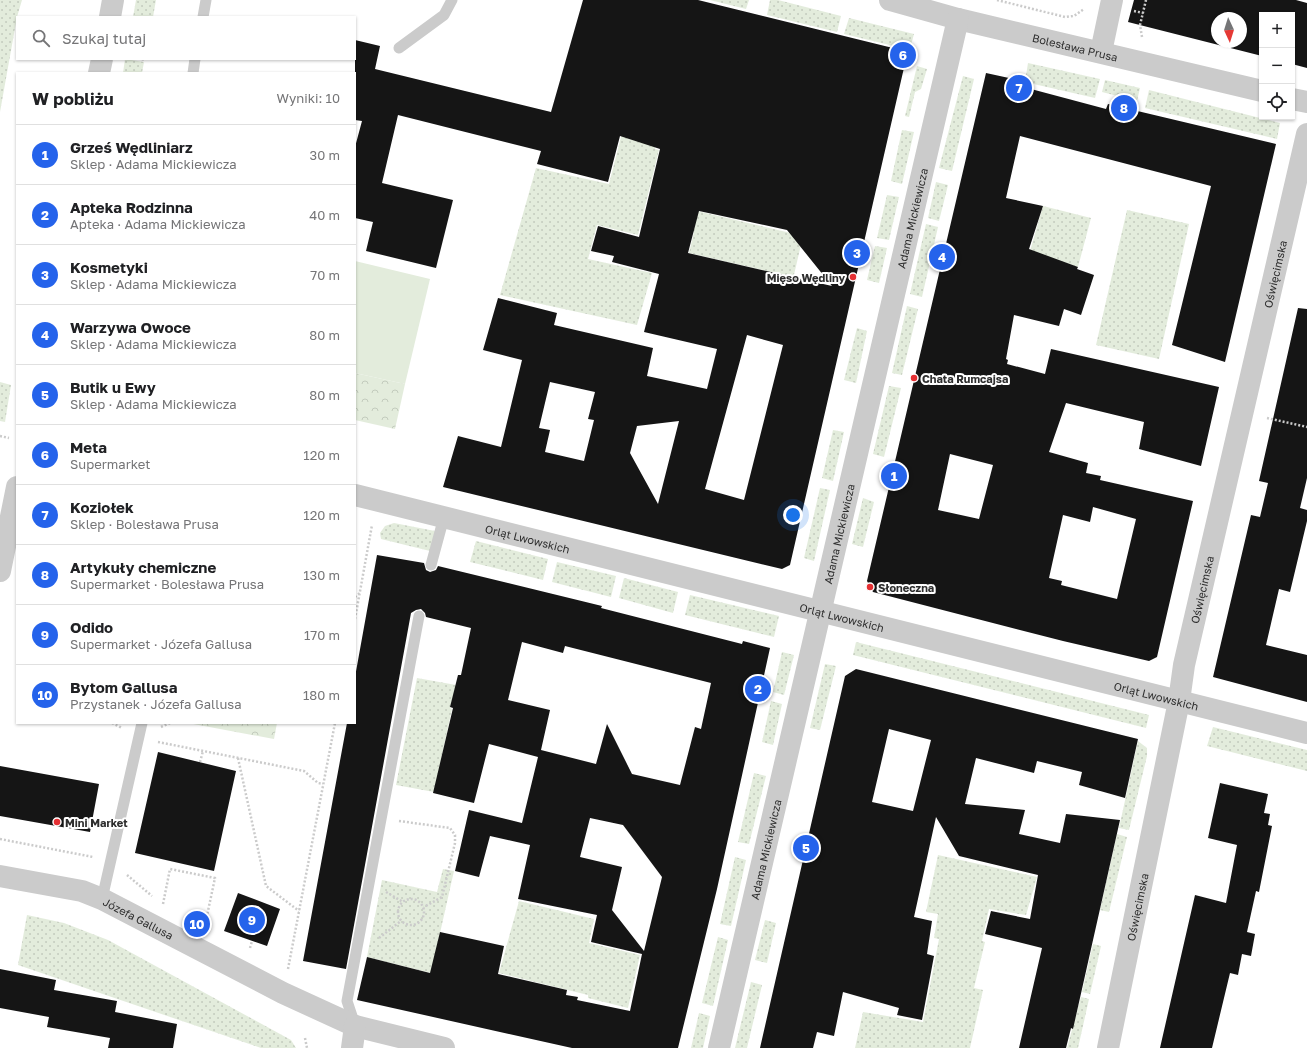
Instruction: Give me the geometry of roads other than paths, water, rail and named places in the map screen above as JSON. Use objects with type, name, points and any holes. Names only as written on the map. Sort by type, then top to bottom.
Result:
[{"type":"street","points":[[110,16],[113,0]]},
{"type":"street","name":"Bolesława Prusa","points":[[890,0],[958,19],[1259,90]]},
{"type":"street","points":[[1101,52],[1112,0]]},
{"type":"street","name":"Adama Mickiewicza","points":[[718,1048],[958,19]]},
{"type":"street","points":[[99,72],[102,60]]},
{"type":"street","points":[[1295,100],[1307,102]]},
{"type":"street","name":"Oświęcimska","points":[[1108,1048],[1179,701],[1184,665],[1307,134]]},
{"type":"street","points":[[0,571],[16,492]]},
{"type":"street","name":"Orląt Lwowskich","points":[[356,495],[820,610],[1307,733]]},
{"type":"street","name":"Józefa Gallusa","points":[[0,876],[82,891],[102,899],[283,993],[355,1026],[444,1048]]},
{"type":"street","points":[[352,1048],[355,1026]]},
{"type":"lane","points":[[203,16],[206,0]]},
{"type":"lane","points":[[399,48],[444,15],[452,0]]},
{"type":"lane","points":[[193,72],[195,60]]},
{"type":"lane","points":[[431,565],[444,517]]},
{"type":"lane","points":[[355,1026],[347,1001],[420,616]]},
{"type":"lane","points":[[102,899],[142,724]]},
{"type":"place","name":"Meta","points":[[903,55]]},
{"type":"place","name":"Koziołek","points":[[1019,88]]},
{"type":"place","name":"Artykuły chemiczne","points":[[1124,108]]},
{"type":"place","name":"Kosmetyki","points":[[857,253]]},
{"type":"place","name":"Warzywa Owoce","points":[[942,257]]},
{"type":"place","name":"Mięso Wędliny","points":[[853,277]]},
{"type":"place","name":"Chata Rumcajsa","points":[[914,378]]},
{"type":"place","name":"Grześ Wędliniarz","points":[[894,476]]},
{"type":"place","name":"Słoneczna","points":[[870,587]]},
{"type":"place","name":"Apteka Rodzinna","points":[[758,689]]},
{"type":"place","name":"Mini Market","points":[[57,822]]},
{"type":"place","name":"Butik u Ewy","points":[[806,848]]},
{"type":"place","name":"Odido","points":[[252,920]]},
{"type":"place","name":"Bytom Gallusa","points":[[197,924]]}]
